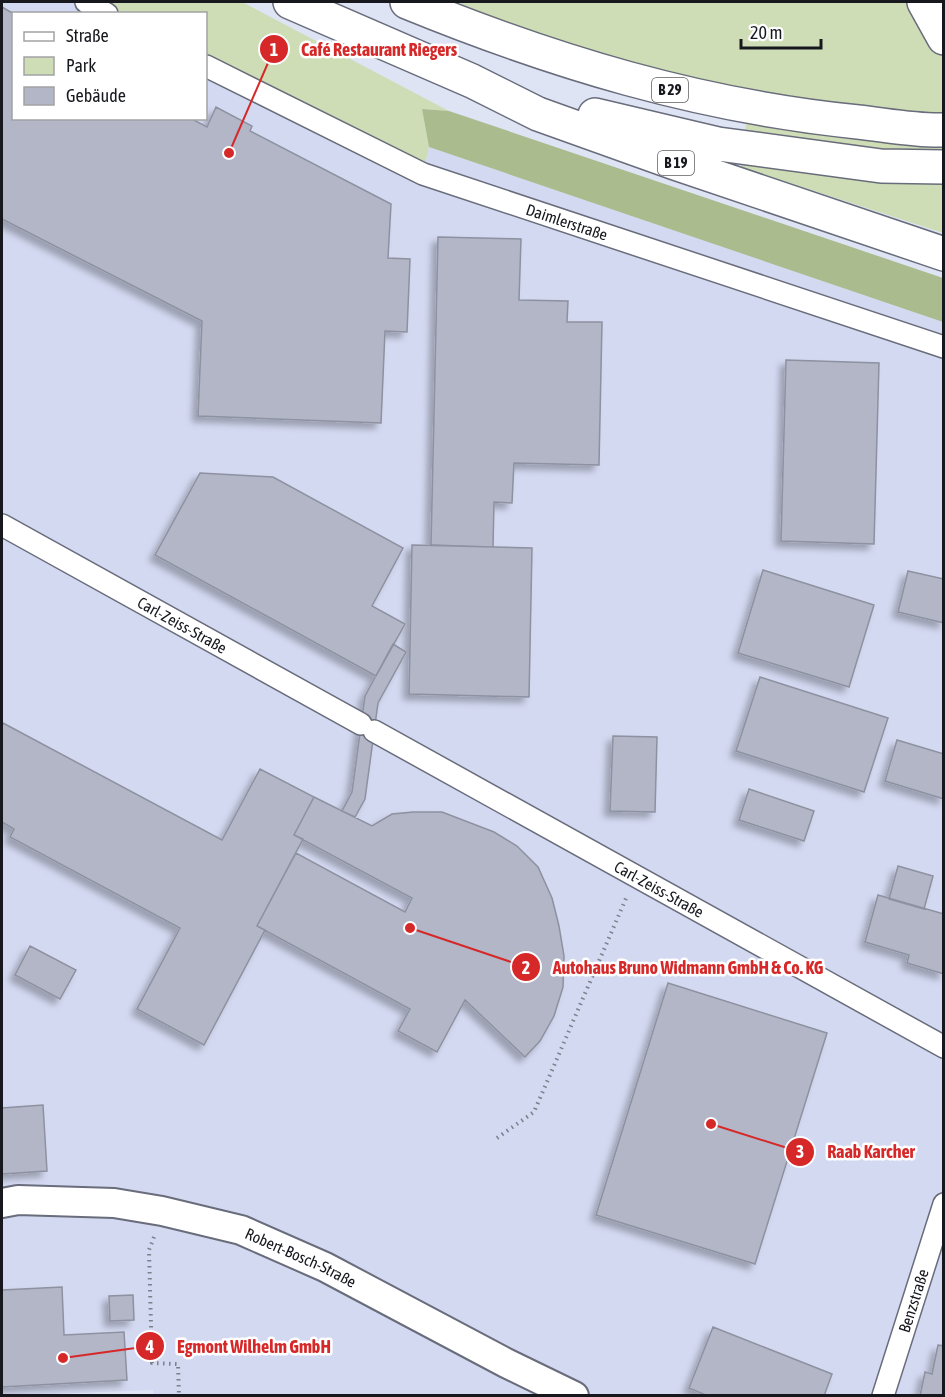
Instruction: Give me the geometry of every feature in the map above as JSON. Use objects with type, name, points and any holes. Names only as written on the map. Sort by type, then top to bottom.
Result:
[{"type":"highway","points":[[290,2],[472,81],[586,113],[718,144],[881,166],[944,167]]},
{"type":"highway","name":"B 29","points":[[407,2],[478,31],[563,60],[660,88],[776,112],[944,130]]},
{"type":"highway","points":[[924,2],[944,38]]},
{"type":"highway","name":"B 19","points":[[472,81],[538,114],[686,167],[944,254]]},
{"type":"street","points":[[86,2],[104,12]]},
{"type":"street","name":"Daimlerstraße","points":[[207,66],[423,174],[944,347]]},
{"type":"street","name":"Carl-Zeiss-Straße","points":[[2,525],[944,1047]]},
{"type":"street","name":"Robert-Bosch-Straße","points":[[2,1203],[18,1200],[114,1203],[162,1210],[241,1230],[314,1263],[506,1363],[574,1395]]},
{"type":"street","name":"Benzstraße","points":[[883,1395],[944,1204]]},
{"type":"path","points":[[496,1138],[534,1112],[635,876]]},
{"type":"path","points":[[162,1210],[150,1250],[152,1363],[178,1364],[179,1395]]},
{"type":"shaded area","points":[[2,2],[86,2],[105,12],[12,12],[12,120],[207,120],[207,66],[423,174],[429,147],[943,322],[943,1395],[154,1396],[153,1390],[2,1396]]},
{"type":"green space","points":[[86,2],[242,2],[449,111],[422,109],[429,147],[423,174],[207,66],[207,12],[105,12]]},
{"type":"green space","points":[[457,2],[943,2],[943,233],[741,167],[749,97],[561,47]]},
{"type":"green space","points":[[422,109],[449,111],[943,278],[943,322],[429,147]]},
{"type":"building","points":[[2,7],[12,13],[12,120],[194,120],[207,127],[216,107],[252,126],[250,131],[391,204],[388,258],[410,259],[407,332],[385,331],[381,423],[198,416],[202,321],[2,219]]},
{"type":"building","points":[[438,237],[521,239],[519,300],[568,301],[567,322],[602,322],[599,465],[514,463],[512,503],[494,502],[493,547],[431,545]]},
{"type":"building","points":[[786,360],[879,363],[874,544],[781,541]]},
{"type":"building","points":[[200,473],[273,477],[403,548],[372,606],[405,624],[376,676],[155,555]]},
{"type":"building","points":[[412,545],[532,548],[529,697],[409,694]]},
{"type":"building","points":[[763,570],[874,605],[849,687],[738,653]]},
{"type":"building","points":[[908,571],[944,579],[944,623],[898,612]]},
{"type":"building","points":[[393,644],[406,652],[378,703],[365,799],[355,817],[342,811],[352,792],[365,696]]},
{"type":"building","points":[[760,677],[888,718],[864,792],[736,751]]},
{"type":"building","points":[[3,723],[222,840],[260,769],[314,797],[294,835],[303,839],[257,926],[265,930],[204,1045],[137,1009],[180,928],[10,837],[14,829],[2,822]]},
{"type":"building","points":[[613,736],[657,737],[655,812],[610,811]]},
{"type":"building","points":[[897,740],[944,754],[944,799],[885,781]]},
{"type":"building","points":[[749,789],[814,811],[804,841],[739,820]]},
{"type":"building","points":[[314,797],[372,826],[392,814],[442,812],[494,832],[517,846],[538,867],[552,898],[559,926],[564,956],[563,987],[554,1016],[540,1041],[525,1057],[465,1000],[437,1052],[398,1031],[410,1009],[257,926],[296,853],[405,912],[412,898],[294,835]]},
{"type":"building","points":[[898,866],[933,876],[924,909],[889,899]]},
{"type":"building","points":[[878,895],[944,914],[944,974],[907,963],[909,955],[865,942]]},
{"type":"building","points":[[30,946],[76,970],[60,999],[15,975]]},
{"type":"building","points":[[668,983],[827,1033],[755,1264],[596,1215]]},
{"type":"building","points":[[43,1105],[47,1171],[2,1174],[2,1108]]},
{"type":"building","points":[[62,1287],[64,1335],[124,1332],[127,1380],[2,1387],[2,1290]]},
{"type":"building","points":[[133,1295],[134,1320],[110,1321],[109,1296]]},
{"type":"building","points":[[713,1327],[832,1374],[824,1396],[708,1396],[689,1388]]},
{"type":"building","points":[[938,1345],[944,1346],[944,1396],[920,1396],[925,1372],[932,1374]]},
{"type":"place","name":"Café Restaurant Riegers","points":[[229,153]]},
{"type":"place","name":"Autohaus Bruno Widmann GmbH & Co. KG","points":[[410,928]]},
{"type":"place","name":"Raab Karcher","points":[[711,1124]]},
{"type":"place","name":"Egmont Wilhelm GmbH","points":[[63,1358]]}]
